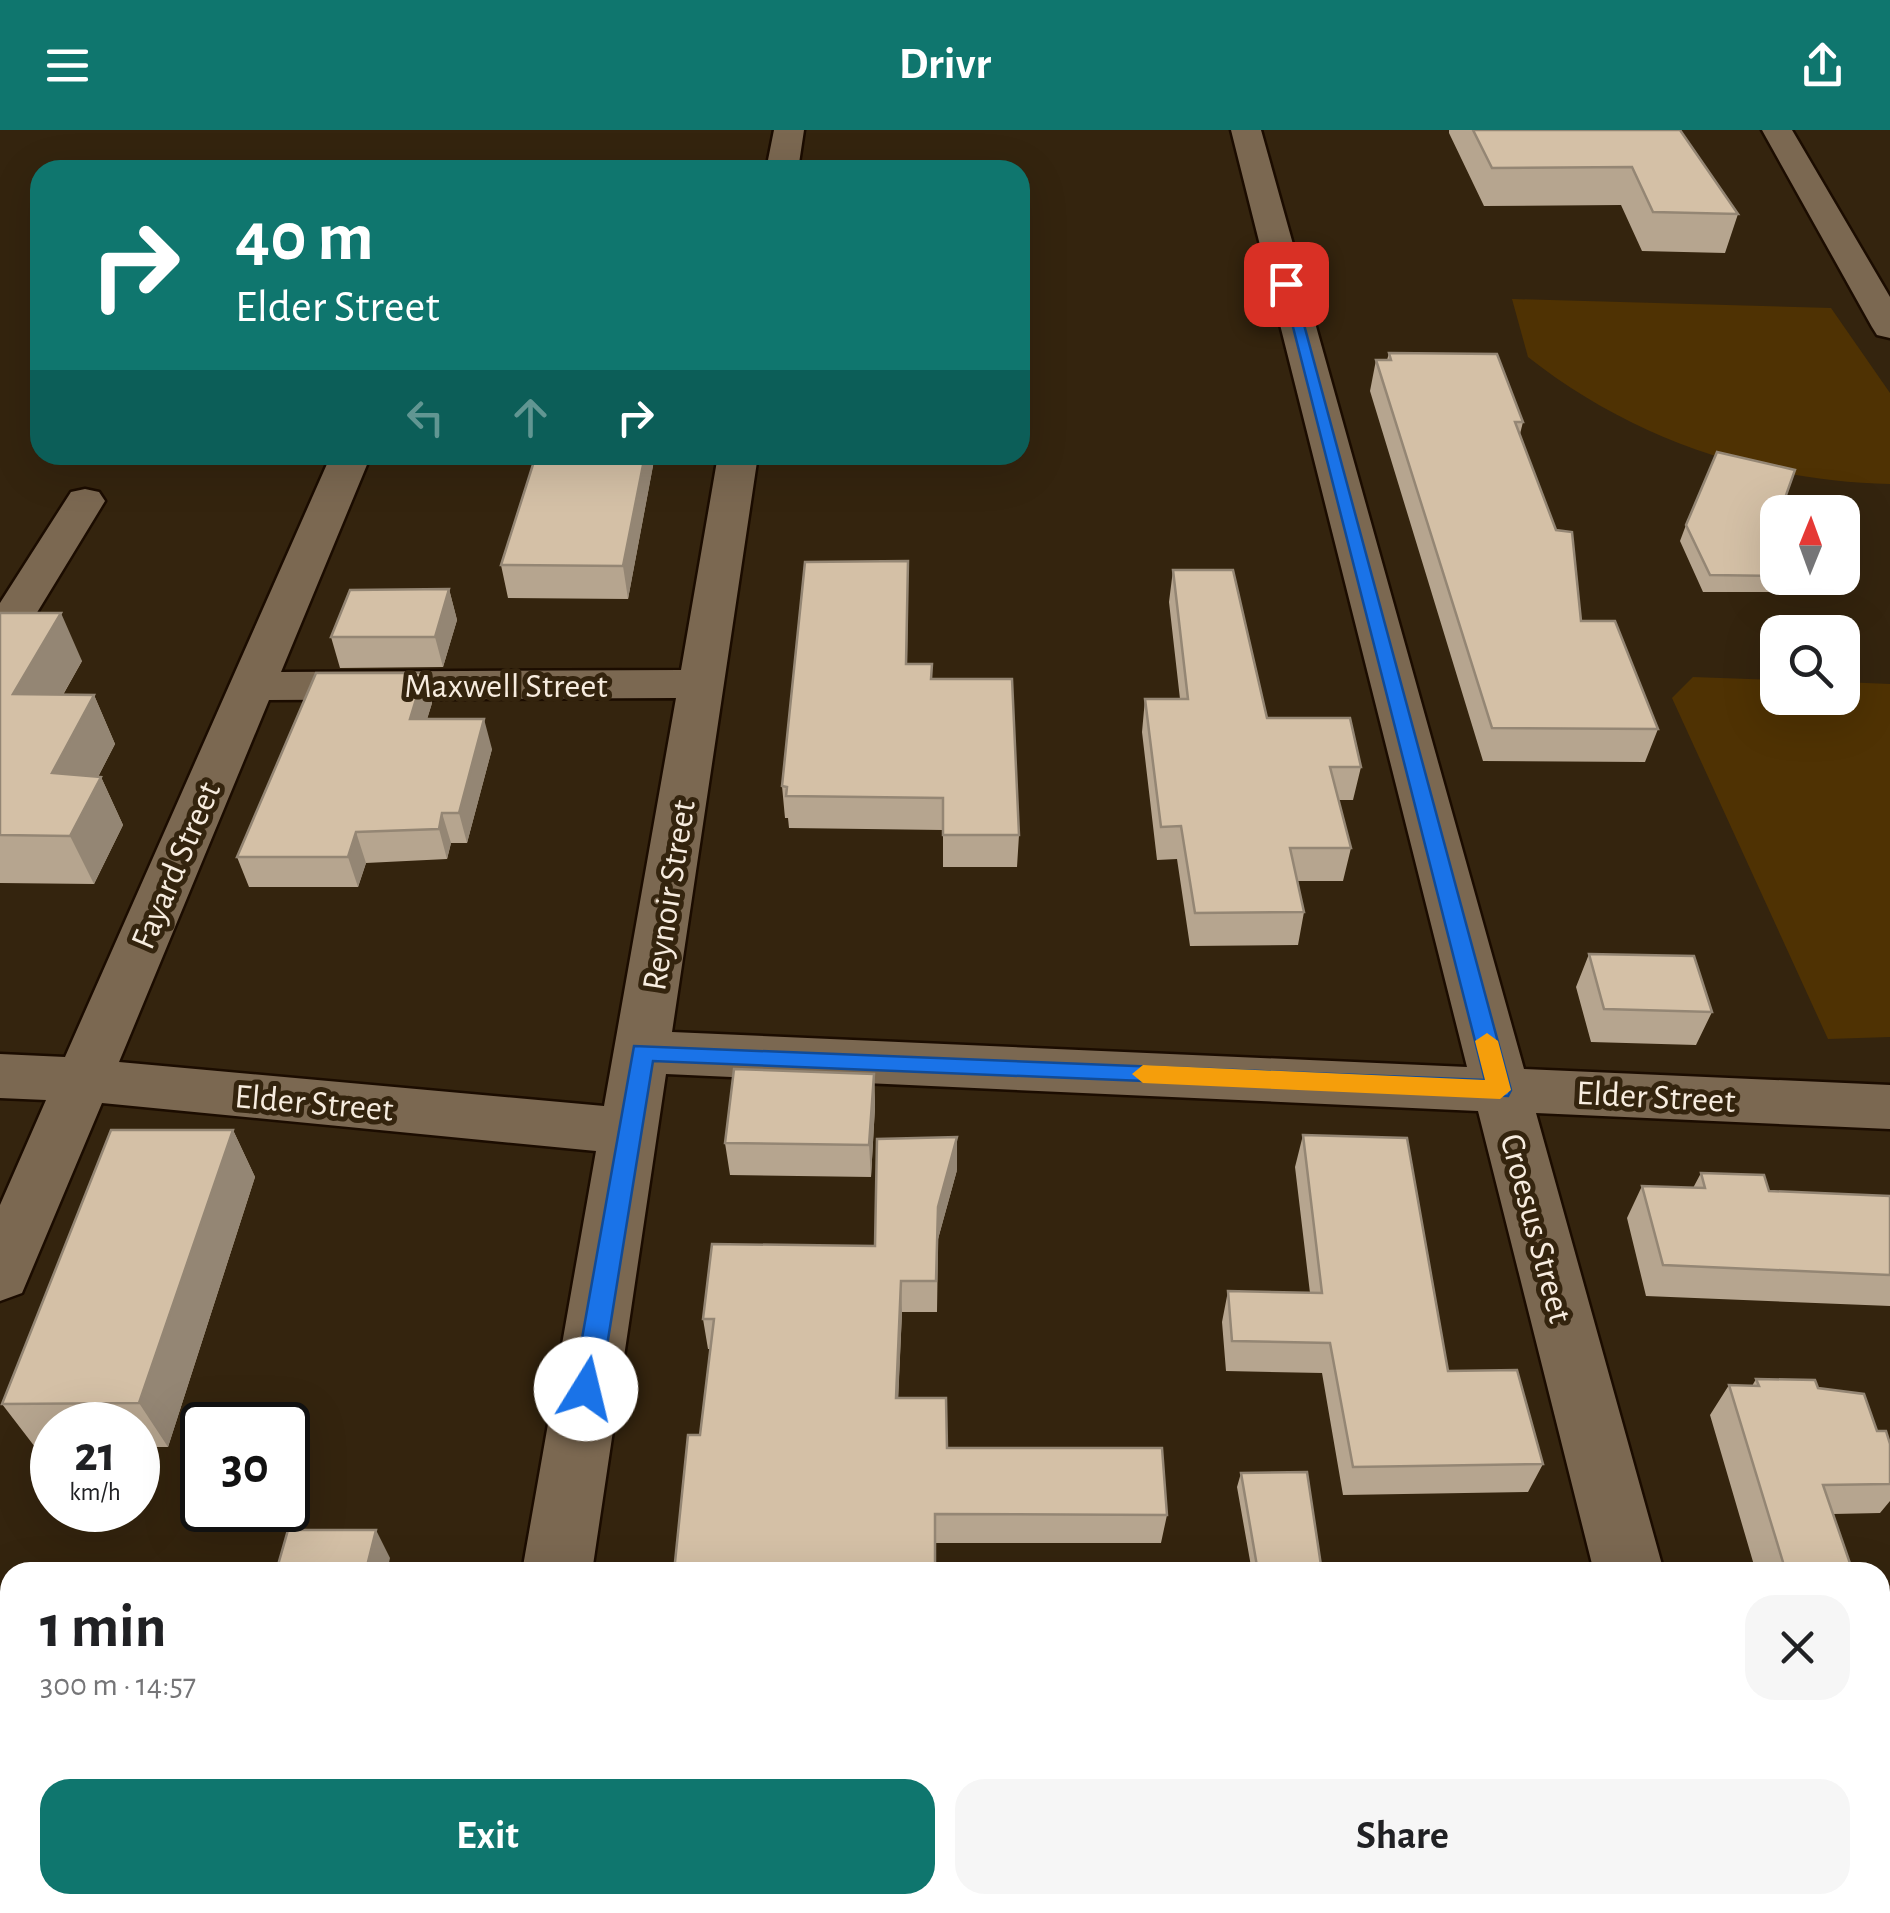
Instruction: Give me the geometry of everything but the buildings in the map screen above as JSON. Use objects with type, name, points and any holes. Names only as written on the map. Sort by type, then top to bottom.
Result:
[{"type":"street","points":[[784,160],[789,130]]},
{"type":"street","name":"Croesus Street","points":[[1246,130],[1625,1562]]},
{"type":"street","points":[[1777,130],[1890,327]]},
{"type":"street","name":"Fayard Street","points":[[0,1275],[347,465]]},
{"type":"street","name":"Reynoir Street","points":[[559,1562],[736,465]]},
{"type":"street","points":[[0,638],[85,501]]},
{"type":"street","name":"Maxwell Street","points":[[251,686],[702,684]]},
{"type":"street","name":"Elder Street","points":[[642,1052],[1890,1107]]},
{"type":"street","name":"Elder Street","points":[[0,1076],[84,1080],[627,1131]]},
{"type":"shaded area","points":[[1512,299],[1831,308],[1890,393],[1890,484],[1841,481],[1744,464],[1698,450],[1610,411],[1528,357]]},
{"type":"shaded area","points":[[1693,677],[1760,679],[1760,715],[1860,715],[1860,683],[1890,684],[1890,1037],[1828,1039],[1672,698]]},
{"type":"slow traffic","points":[[1143,1074],[1500,1090],[1487,1041]]},
{"type":"route","points":[[586,1389],[642,1052],[1500,1090],[1286,284]]}]
